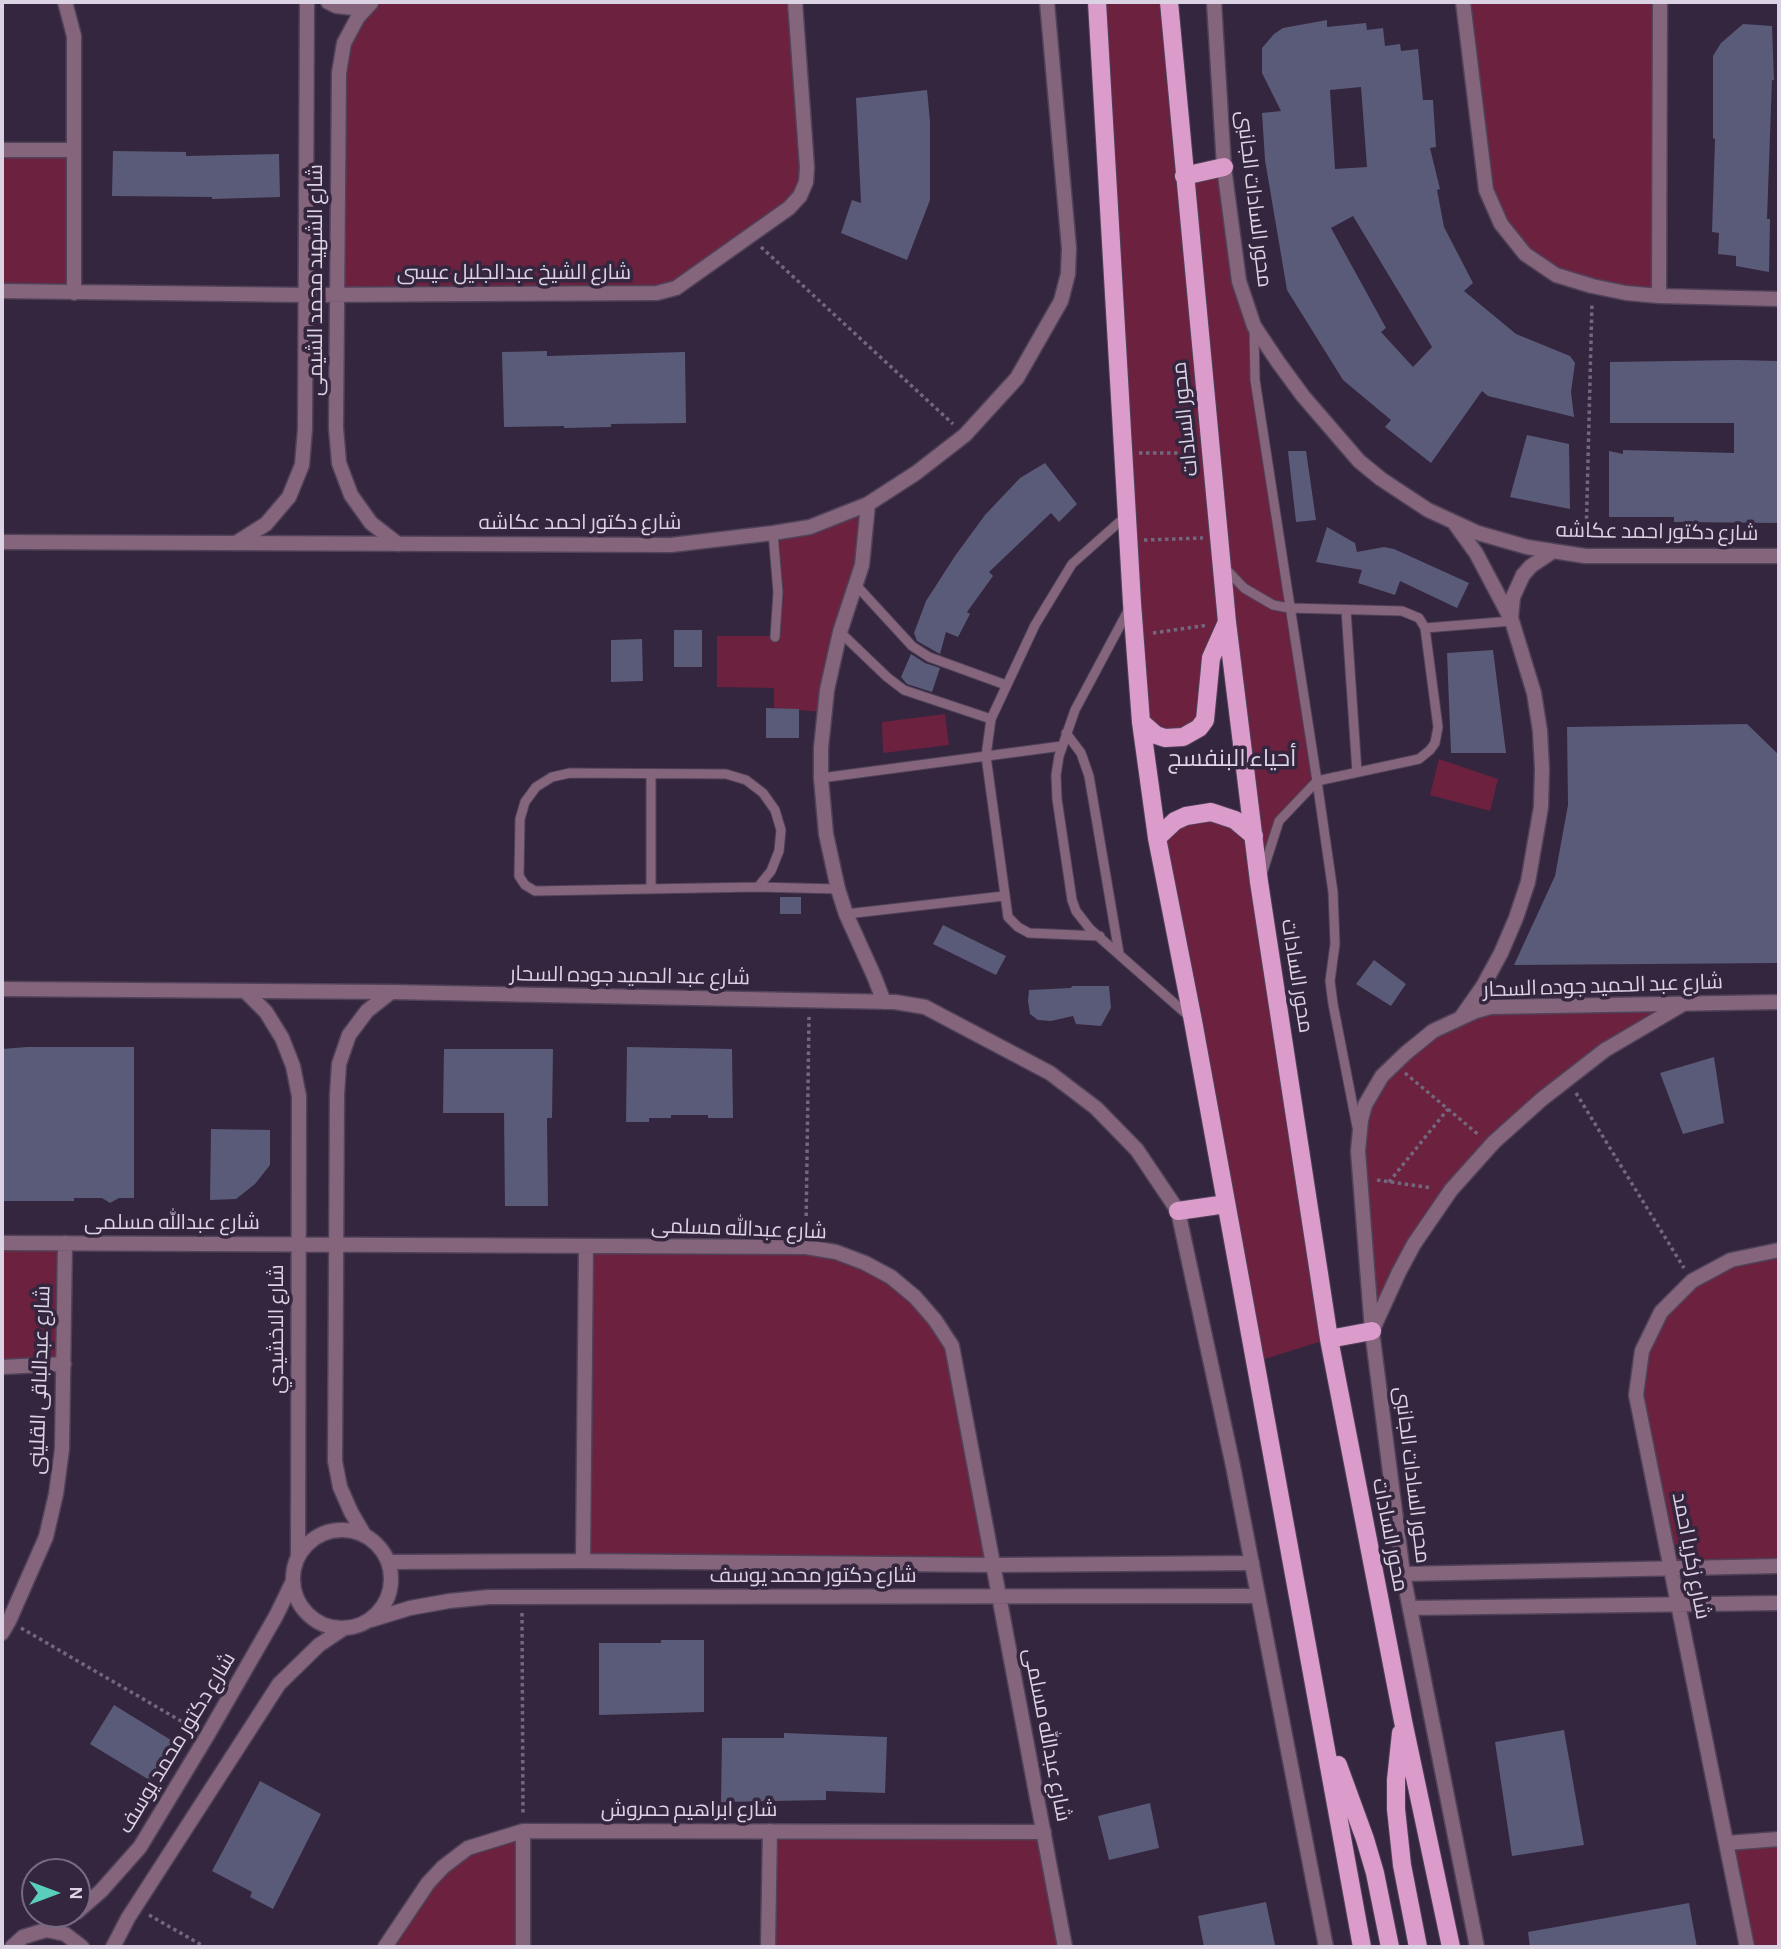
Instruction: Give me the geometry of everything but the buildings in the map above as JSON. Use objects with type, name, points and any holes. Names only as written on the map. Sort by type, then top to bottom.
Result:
[{"type":"main road","points":[[1097,2],[1132,603],[1142,722],[1157,838],[1194,1021],[1362,1947]]},
{"type":"main road","name":"محور السادات","points":[[1169,2],[1227,622],[1259,882],[1329,1339],[1403,1721],[1451,1947]]},
{"type":"main road","points":[[1184,176],[1224,167]]},
{"type":"main road","points":[[1142,722],[1148,729],[1165,738],[1183,737],[1199,728],[1205,720],[1212,658],[1227,622]]},
{"type":"main road","points":[[1157,838],[1175,821],[1198,813],[1211,812],[1235,820],[1254,836]]},
{"type":"main road","points":[[1178,1211],[1226,1204]]},
{"type":"main road","points":[[1329,1339],[1372,1331]]},
{"type":"main road","points":[[1403,1721],[1395,1780],[1395,1809],[1402,1865],[1418,1947]]},
{"type":"main road","points":[[1326,1740],[1350,1794],[1365,1839],[1390,1947]]},
{"type":"street","points":[[65,2],[74,36],[74,293]]},
{"type":"street","name":"شارع الشهيد محمد الشيمى","points":[[236,543],[266,524],[289,497],[302,465],[305,429],[307,2]]},
{"type":"street","points":[[328,2],[354,8],[372,2]]},
{"type":"street","name":"شارع الشهيد محمد الشيمى","points":[[372,2],[358,17],[345,44],[339,73],[336,428],[339,463],[351,495],[371,523],[398,544]]},
{"type":"street","name":"شارع الشيخ عبدالجليل عيسى","points":[[2,292],[306,295],[657,293],[676,288],[789,208],[800,196],[806,182],[795,2]]},
{"type":"street","name":"شارع دكتور احمد عكاشه","points":[[2,542],[671,545],[773,534],[810,527],[868,504],[916,473],[965,435],[1017,378],[1061,301],[1068,274],[1069,248],[1047,2]]},
{"type":"street","name":"محور السادات الجانبى","points":[[1214,2],[1224,167],[1239,281],[1254,326],[1303,396],[1359,461],[1404,495],[1454,523]]},
{"type":"street","points":[[1463,2],[1486,190],[1501,224],[1525,254],[1556,275],[1626,293],[1779,299]]},
{"type":"street","points":[[1659,296],[1660,2]]},
{"type":"street","points":[[2,150],[74,150]]},
{"type":"street","points":[[868,504],[866,545],[840,632],[827,690],[821,778],[826,834],[838,889],[884,1002]]},
{"type":"street","points":[[1454,523],[1476,553],[1511,621],[1534,693],[1540,731],[1541,807],[1528,882],[1516,918],[1489,975],[1461,1017]]},
{"type":"street","name":"شارع دكتور احمد عكاشه","points":[[1454,523],[1502,541],[1585,556],[1779,556]]},
{"type":"street","points":[[1511,621],[1517,585],[1531,566],[1552,552]]},
{"type":"street","name":"شارع عبد الحميد جوده السحار","points":[[2,989],[391,992],[884,1002],[925,1007],[1050,1073],[1096,1108],[1137,1150],[1178,1211]]},
{"type":"street","name":"شارع الاخشيدي","points":[[245,991],[266,1012],[282,1038],[293,1066],[299,1096],[298,1556]]},
{"type":"street","points":[[365,1536],[340,1487],[335,1461],[339,1064],[349,1035],[367,1011],[391,992]]},
{"type":"street","points":[[1372,1331],[1389,1291],[1415,1244],[1451,1191],[1491,1146],[1517,1120],[1605,1050],[1687,1002]]},
{"type":"street","name":"شارع عبد الحميد جوده السحار","points":[[1433,1031],[1461,1017],[1491,1007],[1779,1002]]},
{"type":"street","name":"محور السادات الجانبى","points":[[1433,1031],[1393,1063],[1382,1076],[1365,1105],[1358,1136],[1372,1331],[1403,1574],[1476,1947]]},
{"type":"street","points":[[1178,1211],[1252,1563],[1326,1947]]},
{"type":"street","name":"شارع عبدالله مسلمى","points":[[2,1243],[806,1247],[865,1263],[891,1278],[915,1297],[935,1320],[951,1346],[1065,1947]]},
{"type":"street","name":"شارع عبدالباقى القلينى","points":[[4,1624],[46,1537],[57,1494],[62,1449],[65,1243]]},
{"type":"street","points":[[583,1561],[586,1247]]},
{"type":"street","name":"شارع زكريا احمد","points":[[1747,1947],[1636,1395],[1642,1351],[1661,1312],[1692,1281],[1731,1260],[1779,1250]]},
{"type":"street","points":[[2,1367],[64,1364]]},
{"type":"street","points":[[347,1530],[365,1536],[379,1546],[388,1562],[391,1577],[389,1593],[382,1608],[371,1620],[358,1627],[342,1629],[324,1626],[308,1616],[297,1600],[292,1581],[298,1556],[310,1541],[327,1532],[347,1530]]},
{"type":"street","name":"شارع دكتور محمد يوسف","points":[[388,1562],[994,1565],[1252,1563]]},
{"type":"street","points":[[1403,1574],[1779,1566]]},
{"type":"street","name":"شارع دكتور محمد يوسف","points":[[91,1899],[141,1847],[276,1616],[292,1581]]},
{"type":"street","name":"شارع دكتور محمد يوسف","points":[[371,1620],[410,1608],[449,1601],[522,1597],[1258,1596]]},
{"type":"street","points":[[1410,1608],[1779,1603]]},
{"type":"street","points":[[113,1947],[135,1907],[279,1684],[298,1663],[342,1629]]},
{"type":"street","points":[[523,1831],[523,1947]]},
{"type":"street","name":"شارع ابراهيم حمروش","points":[[385,1947],[428,1883],[443,1867],[468,1848],[523,1831],[1044,1832]]},
{"type":"street","points":[[768,1947],[770,1831]]},
{"type":"street","points":[[1727,1843],[1779,1839]]},
{"type":"street","name":"شارع دكتور محمد يوسف","points":[[9,1946],[23,1937],[49,1928]]},
{"type":"street","points":[[46,1930],[65,1934],[82,1947]]},
{"type":"lane","points":[[1254,326],[1255,380],[1333,892],[1333,1004],[1358,1136]]},
{"type":"lane","points":[[1100,936],[1036,934],[1023,931],[1009,917],[986,756],[991,719],[1035,625],[1072,564],[1127,514]]},
{"type":"lane","points":[[773,534],[778,592],[775,637]]},
{"type":"lane","points":[[1222,563],[1238,582],[1273,606],[1408,612],[1419,618],[1425,628],[1438,727],[1435,743],[1419,759],[1317,781],[1279,821],[1259,882]]},
{"type":"lane","points":[[856,585],[912,646],[929,657],[1006,685]]},
{"type":"lane","points":[[1132,603],[1066,733],[1056,775],[1057,799],[1072,900],[1083,920],[1194,1021]]},
{"type":"lane","points":[[1346,610],[1357,772]]},
{"type":"lane","points":[[1425,628],[1511,621]]},
{"type":"lane","points":[[840,632],[904,690],[991,719]]},
{"type":"lane","points":[[1066,733],[1081,753],[1089,776],[1119,953]]},
{"type":"lane","points":[[821,778],[1062,746]]},
{"type":"lane","points":[[758,887],[771,871],[779,851],[780,830],[775,810],[763,793],[746,780],[726,774],[570,773],[552,777],[536,787],[525,802],[520,819],[519,876],[525,885],[535,891],[758,887],[838,889]]},
{"type":"lane","points":[[651,774],[651,889]]},
{"type":"lane","points":[[846,914],[1004,896]]},
{"type":"path","points":[[750,236],[965,435]]},
{"type":"path","points":[[1585,556],[1592,286]]},
{"type":"path","points":[[1124,452],[1211,453]]},
{"type":"path","points":[[1128,541],[1219,537]]},
{"type":"path","points":[[1135,635],[1227,622]]},
{"type":"path","points":[[806,1247],[810,1001]]},
{"type":"path","points":[[1393,1063],[1491,1146]]},
{"type":"path","points":[[1567,1080],[1692,1281]]},
{"type":"path","points":[[1389,1182],[1448,1109]]},
{"type":"path","points":[[1360,1178],[1451,1191]]},
{"type":"path","points":[[522,1597],[523,1831]]},
{"type":"path","points":[[4,1624],[207,1736]]},
{"type":"path","points":[[135,1907],[205,1947]]},
{"type":"shaded area","points":[[373,2],[795,2],[806,182],[800,196],[676,288],[337,294],[344,43]]},
{"type":"shaded area","points":[[1092,2],[1169,2],[1184,176],[1224,167],[1254,326],[1253,353],[1317,781],[1279,821],[1260,879],[1329,1339],[1255,1362],[1157,838],[1186,816],[1245,827],[1228,622],[1208,676],[1192,733],[1148,729]]},
{"type":"shaded area","points":[[1463,2],[1660,2],[1659,296],[1592,286],[1525,254],[1486,190]]},
{"type":"shaded area","points":[[2,150],[74,150],[74,293],[2,291]]},
{"type":"shaded area","points":[[868,504],[824,712],[774,708],[774,688],[717,687],[717,636],[775,636],[773,534]]},
{"type":"shaded area","points":[[945,714],[949,745],[883,753],[882,722]]},
{"type":"shaded area","points":[[1439,759],[1498,779],[1490,811],[1430,795]]},
{"type":"shaded area","points":[[1687,1002],[1605,1050],[1451,1190],[1372,1331],[1361,1120],[1393,1063],[1476,1011]]},
{"type":"shaded area","points":[[2,1243],[65,1243],[64,1364],[2,1367]]},
{"type":"shaded area","points":[[586,1247],[806,1247],[891,1277],[952,1346],[994,1565],[583,1561]]},
{"type":"shaded area","points":[[1779,1250],[1779,1566],[1671,1567],[1636,1395],[1661,1312],[1692,1281]]},
{"type":"shaded area","points":[[523,1831],[523,1947],[385,1947],[428,1883],[468,1848]]},
{"type":"shaded area","points":[[770,1831],[1044,1832],[1065,1947],[768,1947]]},
{"type":"shaded area","points":[[1779,1839],[1779,1947],[1747,1947],[1727,1843]]},
{"type":"district","name":"أحياء البنفسج","points":[[1232,759]]}]
